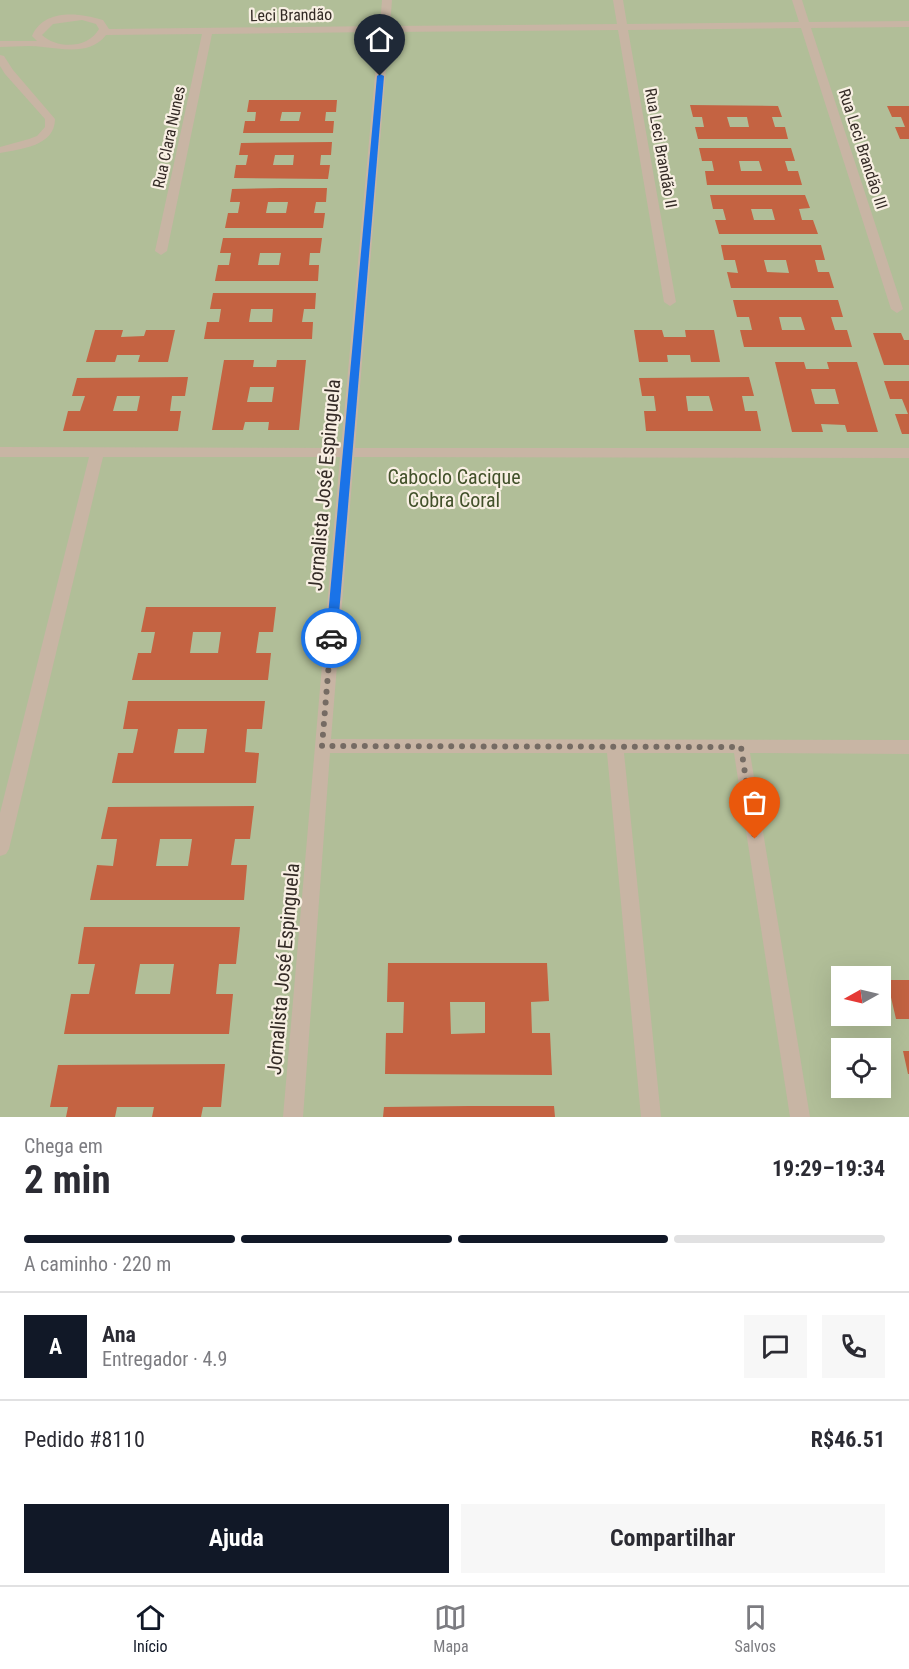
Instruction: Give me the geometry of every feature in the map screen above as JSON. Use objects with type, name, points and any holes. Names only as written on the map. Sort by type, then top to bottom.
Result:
[{"type":"street","name":"Jornalista José Espinguela","points":[[293,1117],[322,746],[387,0]]},
{"type":"street","name":"Rua Leci Brandão II","points":[[618,0],[670,302]]},
{"type":"street","name":"Rua Leci Brandão III","points":[[797,0],[897,309]]},
{"type":"street","points":[[0,44],[75,47],[95,41],[105,32],[104,27],[93,19],[60,19],[42,26],[38,31],[37,36],[45,44]]},
{"type":"street","name":"Leci Brandão","points":[[105,32],[909,24]]},
{"type":"street","name":"Rua Clara Nunes","points":[[161,251],[208,31]]},
{"type":"street","points":[[0,58],[4,73],[50,119],[52,126],[48,134],[40,138],[0,150]]},
{"type":"street","points":[[0,452],[909,453]]},
{"type":"street","points":[[0,849],[97,452]]},
{"type":"street","points":[[322,746],[909,747]]},
{"type":"street","points":[[615,747],[651,1117]]},
{"type":"street","points":[[741,747],[800,1117]]},
{"type":"green space","name":"Caboclo Cacique Cobra Coral","points":[[0,0],[909,0],[909,1117],[0,1117]]},
{"type":"building","points":[[249,100],[337,100],[336,112],[326,112],[325,121],[334,121],[333,133],[243,133],[245,121],[255,121],[256,112],[247,112]],"holes":[[[282,112],[301,112],[299,121],[280,121]]]},
{"type":"building","points":[[690,105],[778,106],[782,117],[772,117],[775,127],[785,127],[788,139],[698,139],[695,127],[704,127],[702,117],[693,117]],"holes":[[[727,117],[747,117],[749,127],[730,127]]]},
{"type":"building","points":[[887,106],[909,106],[909,139],[900,139],[895,127],[905,127],[901,117],[892,117]]},
{"type":"building","points":[[332,142],[331,155],[321,155],[320,165],[330,165],[328,179],[234,178],[236,165],[246,165],[248,155],[239,155],[241,143]],"holes":[[[275,155],[294,155],[293,165],[273,165]]]},
{"type":"building","points":[[699,148],[791,148],[795,161],[785,161],[788,171],[798,171],[802,185],[707,185],[705,171],[714,171],[712,161],[702,161]],"holes":[[[739,161],[759,161],[762,171],[741,171]]]},
{"type":"building","points":[[327,188],[326,202],[316,202],[314,213],[325,213],[323,228],[225,228],[228,213],[238,213],[240,202],[230,202],[232,189]],"holes":[[[268,202],[288,202],[286,213],[266,213]]]},
{"type":"building","points":[[710,195],[805,195],[810,208],[799,209],[802,220],[813,220],[818,234],[719,234],[715,220],[726,220],[723,209],[713,209]],"holes":[[[751,209],[772,209],[775,220],[754,220]]]},
{"type":"building","points":[[223,238],[322,238],[320,253],[310,253],[309,265],[319,265],[318,281],[215,281],[218,265],[229,265],[231,253],[220,253]],"holes":[[[260,253],[281,253],[279,265],[258,265]]]},
{"type":"building","points":[[721,245],[821,245],[825,260],[815,260],[818,272],[829,272],[834,288],[731,288],[727,272],[738,273],[735,260],[724,260]],"holes":[[[764,260],[786,260],[789,273],[767,272]]]},
{"type":"building","points":[[213,293],[316,293],[315,309],[304,309],[302,322],[313,322],[312,339],[204,339],[207,322],[219,322],[221,309],[210,309]],"holes":[[[251,309],[273,309],[272,322],[249,322]]]},
{"type":"building","points":[[733,300],[838,300],[843,317],[831,317],[835,330],[847,330],[852,347],[744,347],[740,330],[752,330],[749,317],[737,317]],"holes":[[[779,317],[801,317],[805,330],[782,330]]]},
{"type":"building","points":[[95,330],[123,330],[121,337],[144,336],[146,330],[175,330],[168,362],[138,362],[140,355],[117,355],[115,362],[86,362]]},
{"type":"building","points":[[634,330],[662,330],[664,337],[686,337],[685,330],[714,330],[720,362],[691,362],[690,355],[667,355],[668,362],[639,362]]},
{"type":"building","points":[[873,333],[901,333],[904,340],[909,340],[909,365],[884,365]]},
{"type":"building","points":[[224,360],[254,360],[253,367],[276,367],[277,360],[306,360],[299,430],[268,430],[269,422],[245,422],[243,430],[212,430]],"holes":[[[250,387],[274,387],[272,402],[247,402]]]},
{"type":"building","points":[[775,362],[804,362],[806,369],[829,369],[827,362],[857,362],[878,432],[847,432],[845,425],[821,424],[823,432],[792,432]],"holes":[[[811,389],[835,389],[839,404],[815,404]]]},
{"type":"building","points":[[188,377],[185,396],[172,396],[170,411],[181,411],[178,431],[63,431],[68,411],[80,411],[85,396],[72,396],[77,378]],"holes":[[[117,396],[140,396],[137,411],[113,411]]]},
{"type":"building","points":[[749,377],[754,396],[742,396],[745,411],[757,411],[761,431],[646,431],[644,411],[656,411],[654,396],[642,396],[639,378]],"holes":[[[686,396],[709,396],[713,411],[688,411]]]},
{"type":"building","points":[[884,381],[909,381],[909,434],[902,434],[895,414],[908,414],[902,399],[890,399]]},
{"type":"building","points":[[146,607],[276,607],[273,632],[259,632],[256,653],[271,653],[268,680],[132,680],[138,653],[151,653],[155,632],[141,632]],"holes":[[[193,632],[221,632],[218,653],[190,653]]]},
{"type":"building","points":[[128,701],[265,701],[262,729],[247,729],[245,752],[259,753],[256,783],[112,783],[118,753],[133,753],[138,729],[123,729]],"holes":[[[178,729],[207,729],[204,753],[174,753]]]},
{"type":"building","points":[[254,806],[250,839],[235,839],[231,865],[247,865],[244,900],[90,900],[97,865],[113,866],[117,839],[101,839],[108,807]],"holes":[[[160,839],[192,839],[188,866],[156,866]]]},
{"type":"building","points":[[84,927],[240,927],[236,964],[219,964],[216,994],[233,994],[229,1034],[64,1034],[71,994],[89,994],[95,964],[78,964]],"holes":[[[140,964],[174,964],[170,994],[135,994]]]},
{"type":"building","points":[[388,963],[547,963],[549,1001],[531,1002],[532,1033],[550,1033],[552,1075],[385,1074],[386,1033],[403,1033],[404,1002],[387,1002]],"holes":[[[450,1002],[485,1002],[485,1033],[451,1034]]]},
{"type":"building","points":[[891,980],[909,980],[909,1019],[896,1019],[891,997]]},
{"type":"building","points":[[903,1051],[909,1051],[909,1074],[908,1074]]},
{"type":"building","points":[[225,1064],[221,1107],[203,1107],[201,1117],[152,1117],[154,1107],[117,1107],[115,1117],[66,1117],[68,1107],[50,1107],[58,1065]]},
{"type":"building","points":[[554,1106],[555,1117],[383,1117],[384,1107]]},
{"type":"way so far","points":[[331,638],[322,746],[741,747],[755,839]]},
{"type":"route","points":[[331,638],[380,76]]}]
